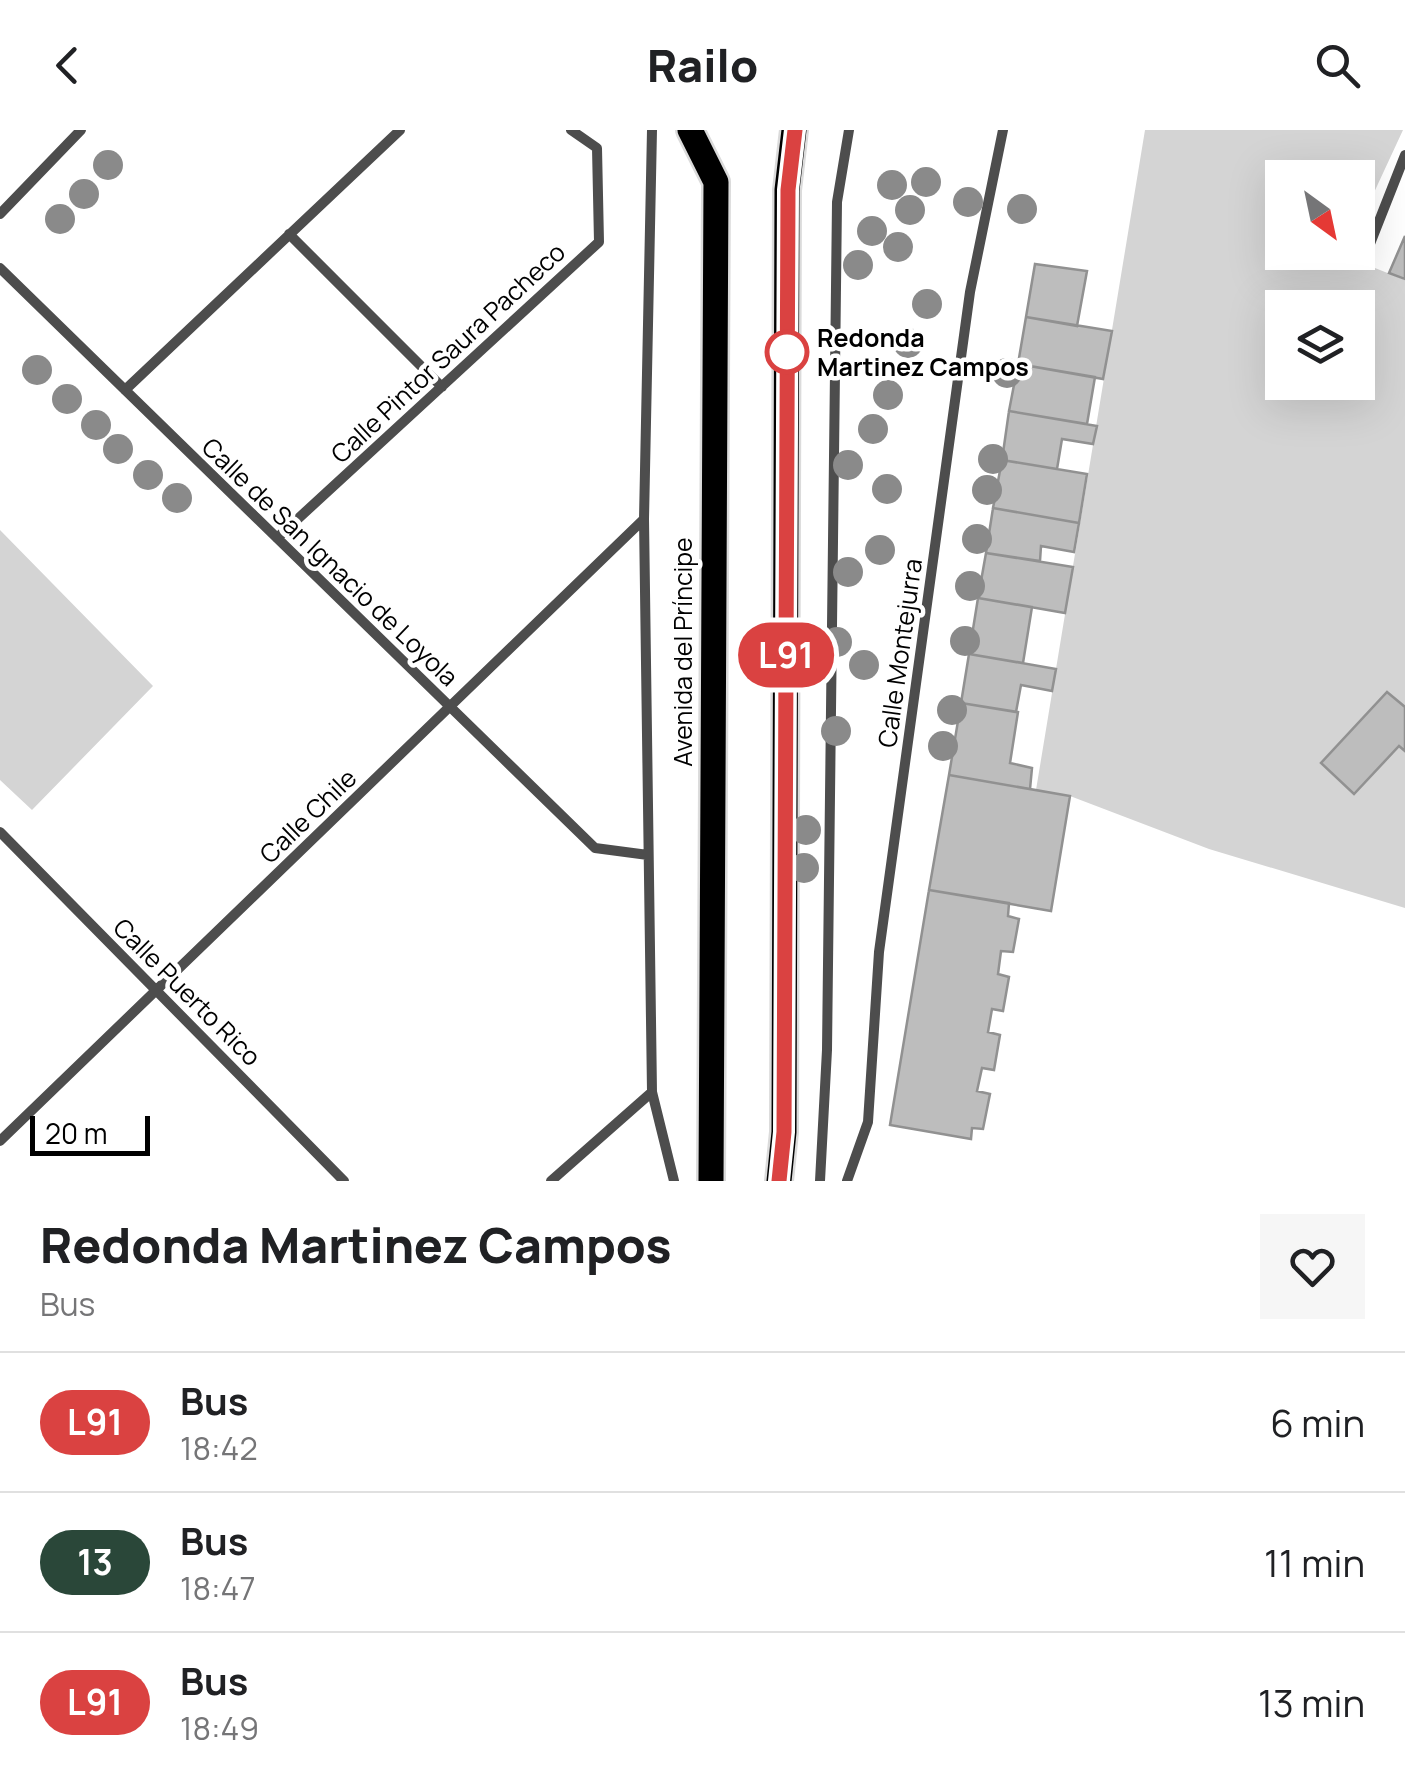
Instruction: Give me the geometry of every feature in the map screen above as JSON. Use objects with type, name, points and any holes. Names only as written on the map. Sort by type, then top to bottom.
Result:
[{"type":"main road","name":"Avenida del Príncipe","points":[[690,130],[716,182],[710,1181]]},
{"type":"main road","points":[[779,1181],[784,1132],[788,190],[794,130]]},
{"type":"street","points":[[0,214],[81,130]]},
{"type":"street","points":[[125,390],[400,130]]},
{"type":"street","name":"Calle Pintor Saura Pacheco","points":[[276,538],[599,242],[597,148],[572,130]]},
{"type":"street","name":"Avenida del Príncipe","points":[[652,130],[644,519],[652,1092],[674,1181]]},
{"type":"street","points":[[820,1181],[827,1050],[837,202],[849,130]]},
{"type":"street","name":"Calle Montejurra","points":[[847,1181],[868,1122],[879,952],[970,292],[1003,130]]},
{"type":"street","points":[[1375,231],[1405,155]]},
{"type":"street","points":[[289,234],[442,386]]},
{"type":"street","name":"Calle de San Ignacio de Loyola","points":[[0,268],[595,848],[648,855]]},
{"type":"street","name":"Calle Chile","points":[[0,1141],[644,519]]},
{"type":"street","name":"Calle Puerto Rico","points":[[0,832],[344,1181]]},
{"type":"street","points":[[551,1181],[652,1092]]},
{"type":"shaded area","points":[[1145,130],[1403,130],[1375,190],[1375,160],[1265,160],[1265,270],[1375,268],[1405,280],[1405,908],[1209,849],[1070,796],[1036,790]]},
{"type":"shaded area","points":[[0,530],[153,686],[32,810],[0,780]]},
{"type":"building","points":[[1405,236],[1405,279],[1389,273]]},
{"type":"building","points":[[1035,264],[1087,271],[1077,326],[1026,317]]},
{"type":"building","points":[[1026,317],[1112,331],[1103,379],[1018,364]]},
{"type":"building","points":[[1018,364],[1095,377],[1087,424],[1009,411]]},
{"type":"building","points":[[1009,411],[1097,426],[1093,444],[1062,439],[1057,469],[1002,460]]},
{"type":"building","points":[[1002,460],[1087,474],[1079,523],[993,508]]},
{"type":"building","points":[[993,508],[1079,523],[1074,552],[1041,546],[1040,561],[986,553]]},
{"type":"building","points":[[986,553],[1073,567],[1065,613],[978,598]]},
{"type":"building","points":[[978,598],[1032,607],[1023,663],[969,654]]},
{"type":"building","points":[[969,654],[1056,669],[1052,691],[1021,685],[1016,712],[961,703]]},
{"type":"building","points":[[1387,692],[1405,707],[1405,751],[1399,746],[1354,794],[1321,763]]},
{"type":"building","points":[[961,703],[1018,712],[1010,763],[1032,768],[1030,789],[949,775]]},
{"type":"building","points":[[949,775],[1070,796],[1051,911],[929,890]]},
{"type":"building","points":[[929,890],[1009,903],[1008,916],[1019,919],[1013,952],[1001,951],[998,974],[1009,977],[1003,1011],[992,1009],[988,1032],[1000,1035],[994,1070],[982,1068],[977,1091],[990,1094],[983,1129],[972,1128],[971,1139],[890,1125]]},
{"type":"bus line","name":"L91","points":[[779,1181],[784,1132],[788,190],[795,130]]},
{"type":"place","name":"Redonda Martinez Campos","points":[[787,352]]}]
